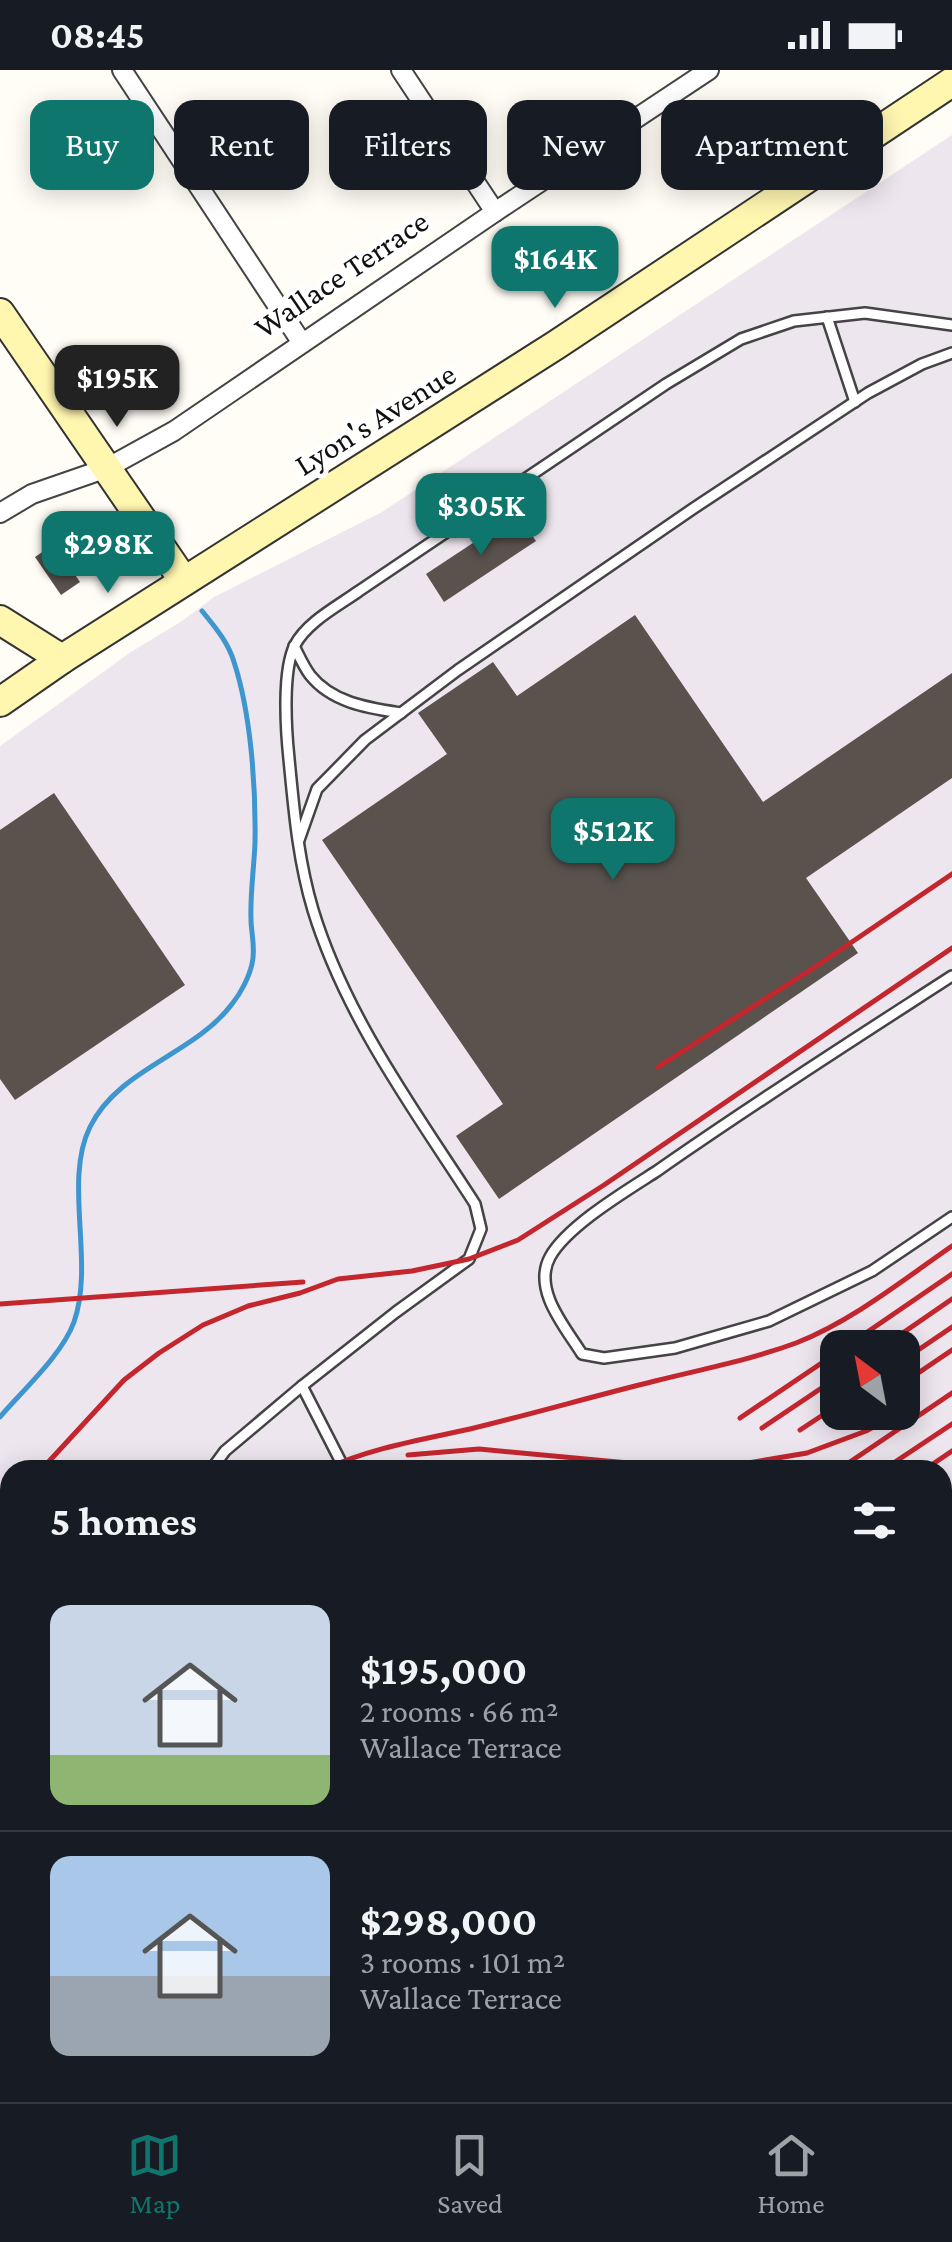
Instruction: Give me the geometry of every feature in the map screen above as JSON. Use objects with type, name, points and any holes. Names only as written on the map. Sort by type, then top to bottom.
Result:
[{"type":"main road","name":"Lyon's Avenue","points":[[184,581],[556,345],[952,82]]},
{"type":"main road","points":[[0,313],[184,581],[0,702]]},
{"type":"main road","points":[[0,620],[62,660]]},
{"type":"street","points":[[122,70],[302,344]]},
{"type":"street","points":[[400,70],[495,212]]},
{"type":"street","name":"Wallace Terrace","points":[[4,506],[108,468],[174,431],[495,212],[680,78],[710,70]]},
{"type":"lane","points":[[218,1460],[302,1386],[469,1259],[481,1229],[475,1204],[384,1063],[348,997],[314,912],[297,845],[286,731],[286,686],[294,646],[309,627],[358,591],[666,384],[741,339],[794,321],[865,313],[952,325]]},
{"type":"lane","points":[[827,317],[855,402]]},
{"type":"lane","points":[[297,845],[317,789],[365,740],[400,713],[615,562],[855,402],[922,364],[952,353]]},
{"type":"lane","points":[[294,646],[311,676],[332,694],[358,706],[400,713]]},
{"type":"lane","points":[[952,976],[749,1106],[579,1224],[549,1258],[545,1280],[550,1304],[582,1354],[604,1358],[675,1348],[769,1320],[872,1272],[952,1217]]},
{"type":"lane","points":[[302,1386],[340,1460]]},
{"type":"shaded area","points":[[952,135],[952,1460],[0,1460],[0,746],[131,652],[214,597],[382,512],[869,190],[883,190],[883,181]]},
{"type":"building","points":[[517,514],[536,541],[444,602],[426,574]]},
{"type":"building","points":[[54,544],[80,582],[61,595],[35,557]]},
{"type":"building","points":[[635,615],[763,802],[952,673],[952,778],[806,878],[858,953],[499,1199],[456,1136],[503,1104],[322,840],[447,754],[418,713],[493,662],[517,696]]},
{"type":"building","points":[[54,793],[185,985],[15,1100],[0,1079],[0,830]]},
{"type":"waterway","points":[[0,1417],[51,1359],[74,1322],[82,1274],[79,1172],[90,1127],[119,1090],[216,1022],[238,995],[252,964],[255,822],[248,728],[231,655],[202,611]]},
{"type":"railway","points":[[658,1067],[952,874]]},
{"type":"railway","points":[[50,1460],[124,1380],[203,1325],[248,1306],[338,1279],[412,1271],[469,1259],[518,1240],[952,948]]},
{"type":"railway","points":[[347,1460],[796,1343],[857,1312],[952,1246]]},
{"type":"railway","points":[[870,1330],[952,1274]]},
{"type":"railway","points":[[0,1304],[303,1282]]},
{"type":"railway","points":[[907,1330],[952,1299]]},
{"type":"railway","points":[[920,1349],[952,1327]]},
{"type":"railway","points":[[920,1372],[952,1350]]},
{"type":"railway","points":[[740,1418],[820,1364]]},
{"type":"railway","points":[[762,1428],[820,1389]]},
{"type":"railway","points":[[853,1460],[952,1393]]},
{"type":"railway","points":[[800,1430],[820,1417]]},
{"type":"railway","points":[[898,1460],[952,1424]]},
{"type":"railway","points":[[766,1460],[807,1453],[868,1430]]},
{"type":"railway","points":[[408,1455],[479,1449],[597,1460]]},
{"type":"railway","points":[[939,1460],[952,1451]]}]
